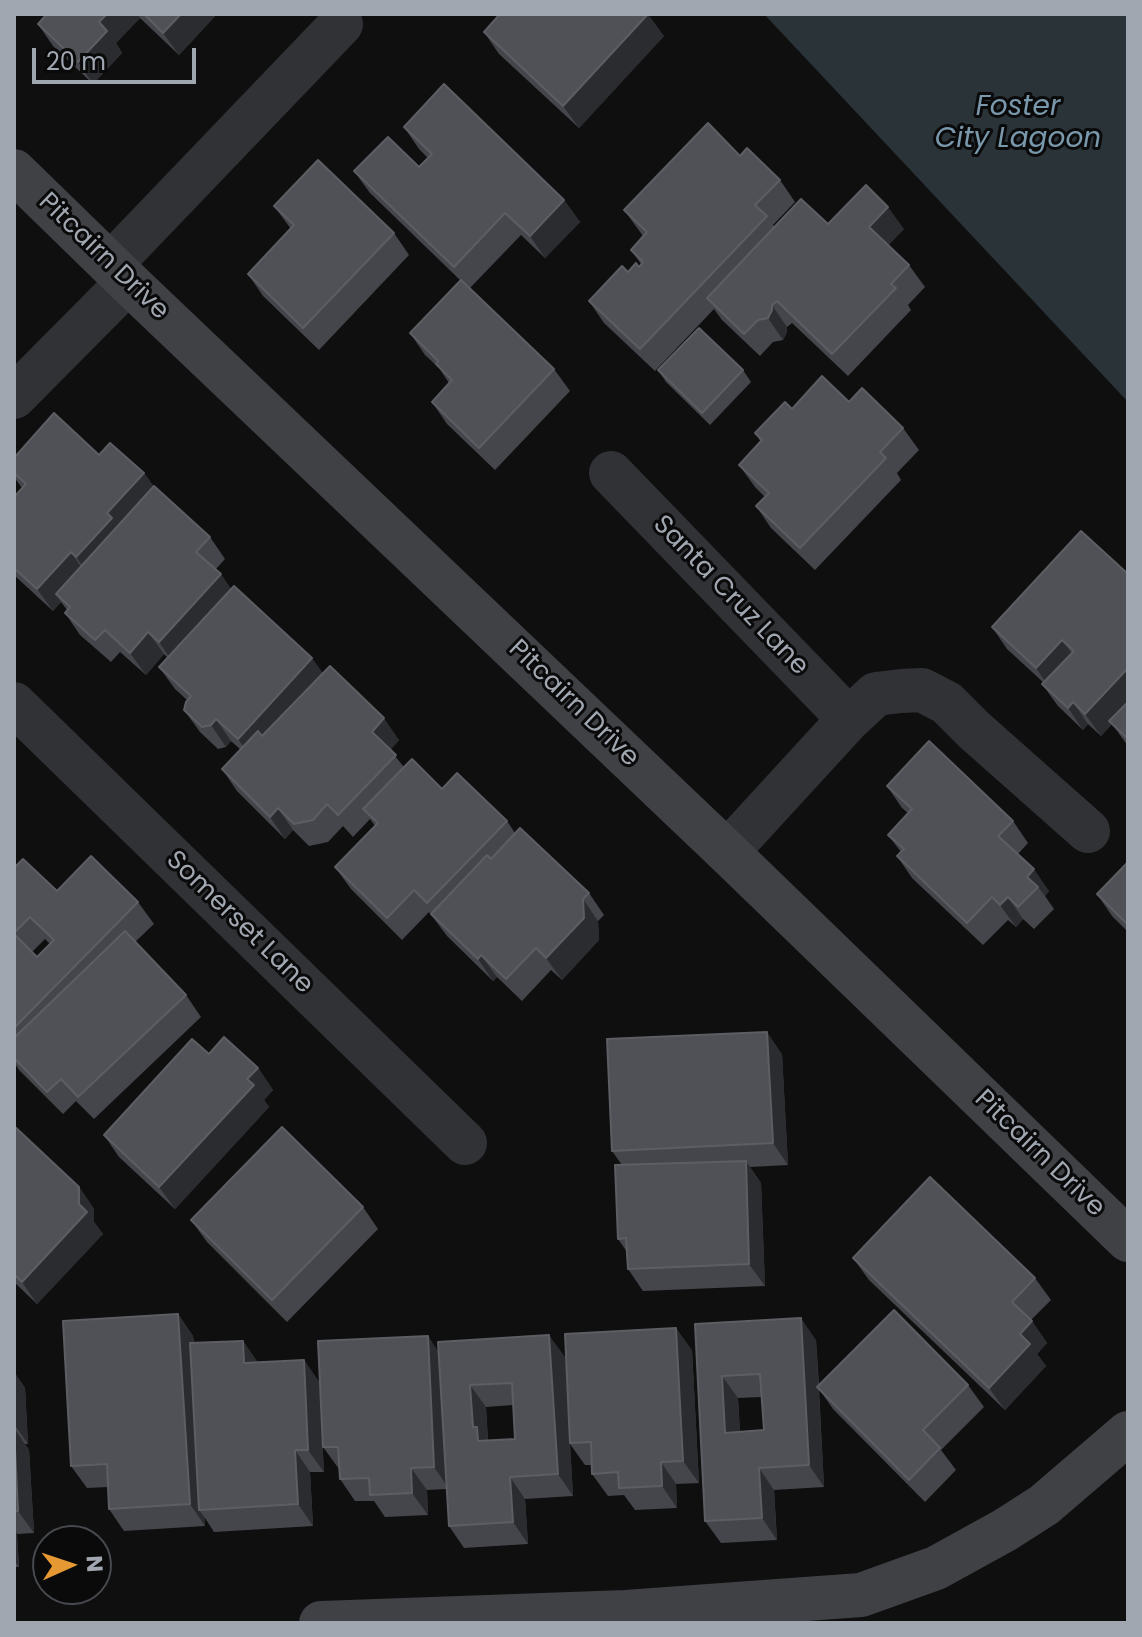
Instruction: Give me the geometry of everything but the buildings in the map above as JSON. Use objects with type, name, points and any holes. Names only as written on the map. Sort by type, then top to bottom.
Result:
[{"type":"street","points":[[14,397],[119,273],[341,24]]},
{"type":"street","name":"Pitcairn Drive","points":[[14,171],[1128,1240]]},
{"type":"street","name":"Santa Cruz Lane","points":[[611,473],[849,719]]},
{"type":"street","points":[[727,852],[849,719],[876,694],[922,690],[947,703],[1088,831]]},
{"type":"street","name":"Somerset Lane","points":[[14,704],[465,1143]]},
{"type":"street","points":[[321,1623],[681,1616],[861,1595],[936,1568],[1005,1530],[1044,1505],[1128,1433]]},
{"type":"water","name":"Foster City Lagoon","points":[[764,14],[1128,14],[1128,402]]}]
